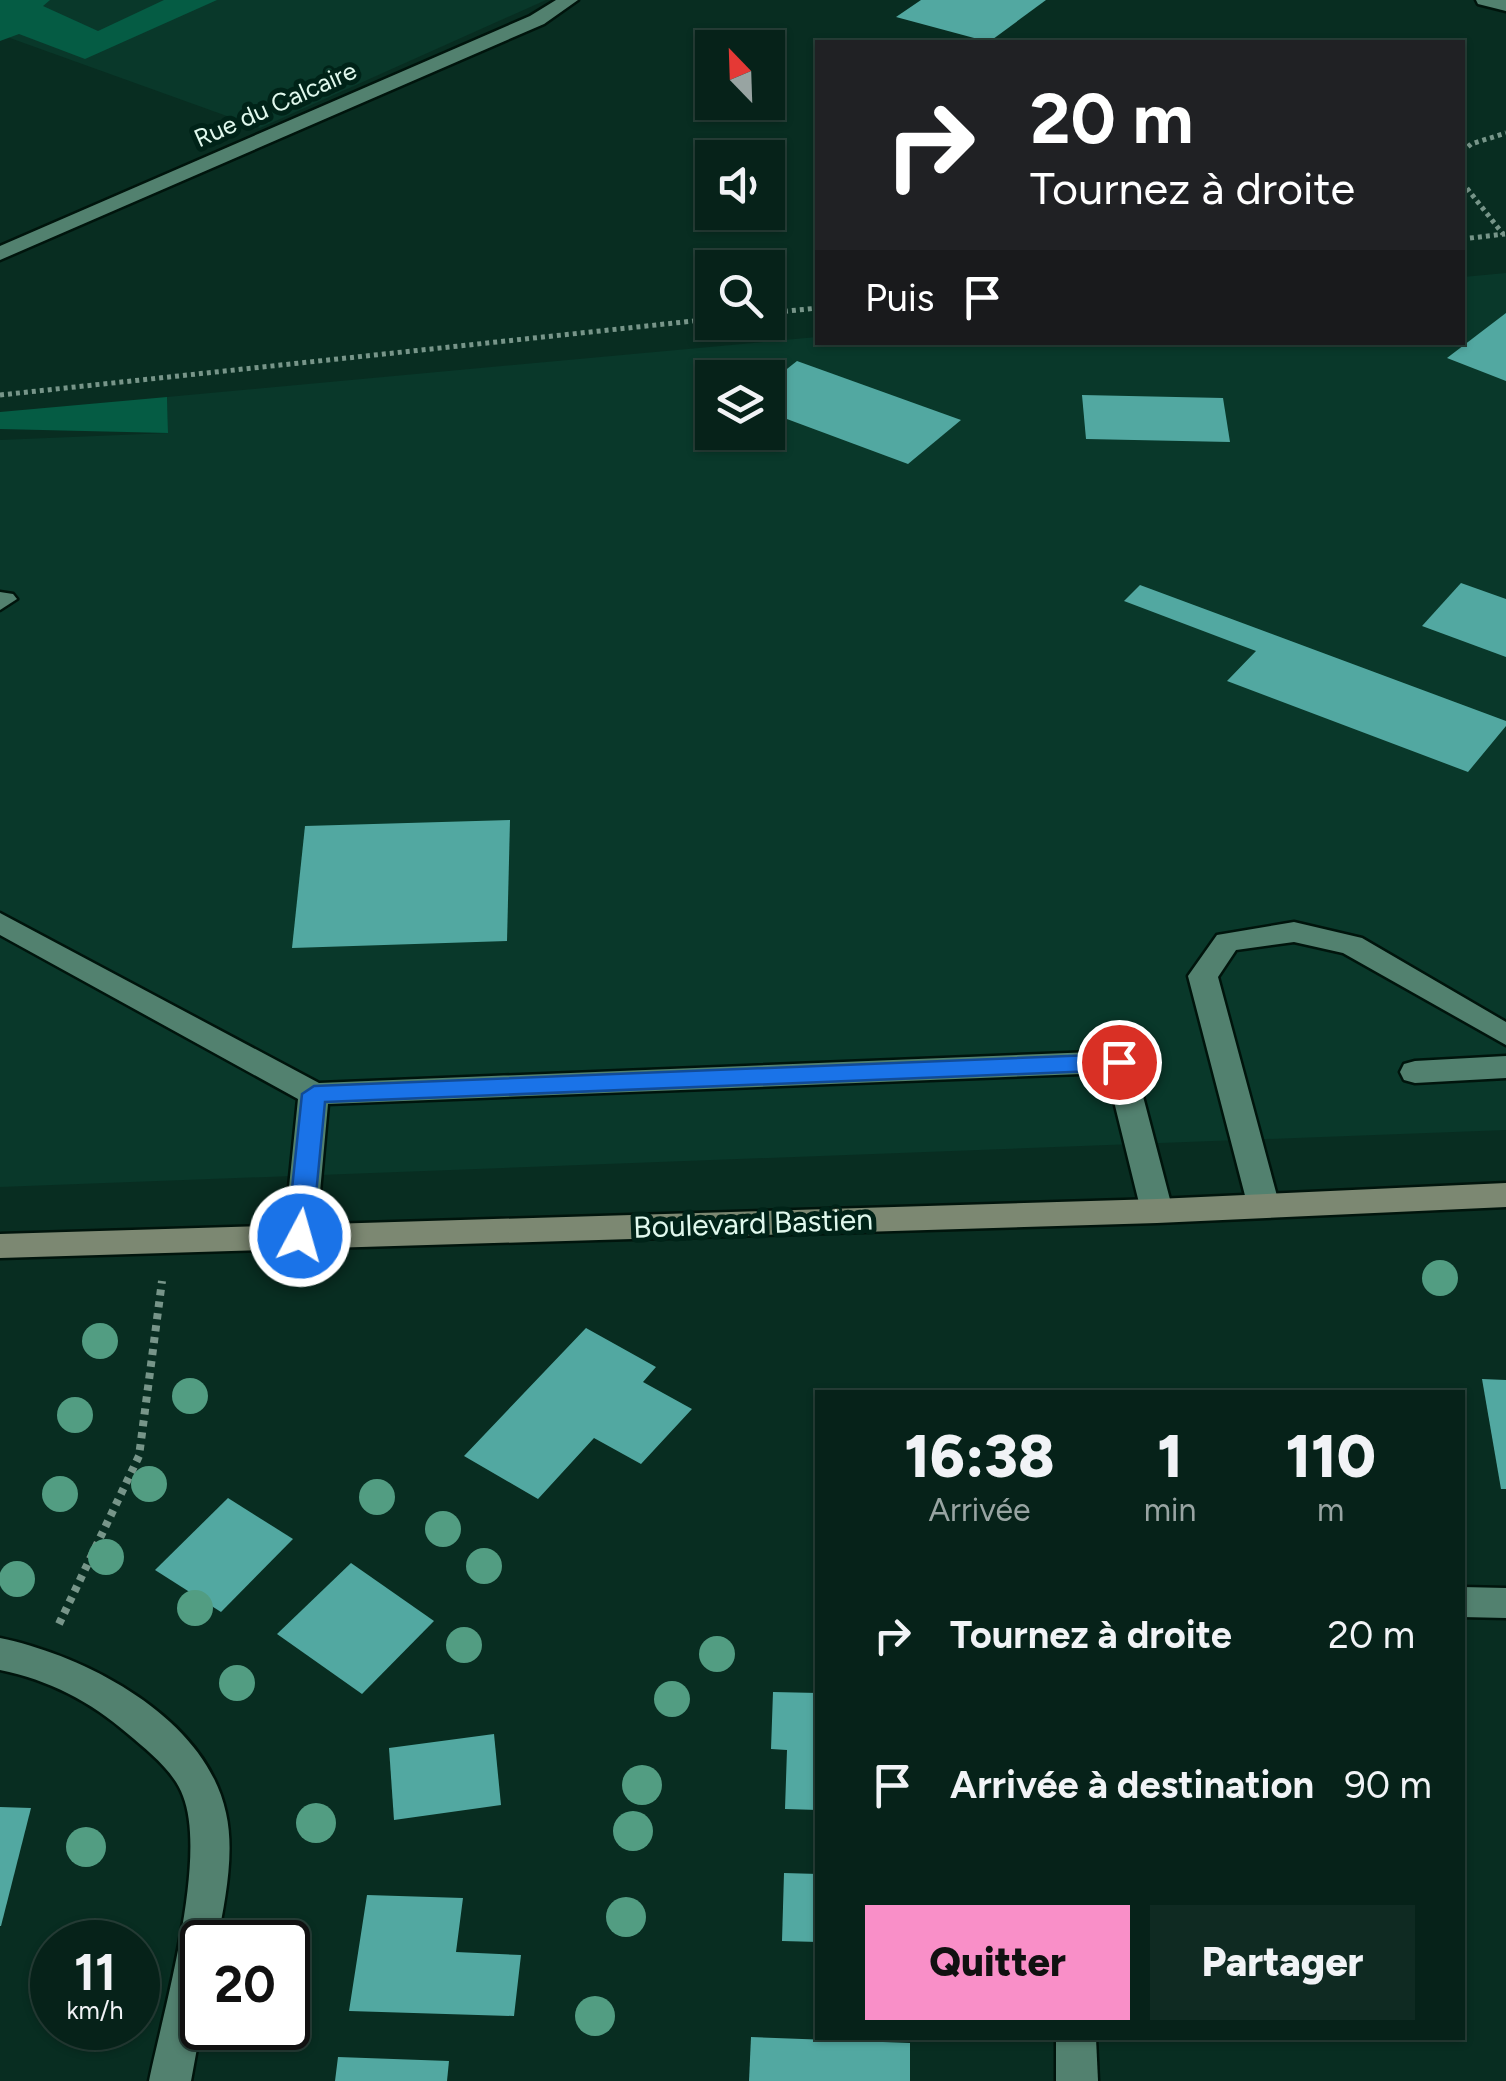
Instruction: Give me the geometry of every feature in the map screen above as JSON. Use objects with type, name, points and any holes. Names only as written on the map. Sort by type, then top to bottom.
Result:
[{"type":"main road","name":"Boulevard Bastien","points":[[0,1246],[1157,1211],[1506,1195]]},
{"type":"street","name":"Rue du Calcaire","points":[[0,254],[537,20],[569,0]]},
{"type":"street","points":[[1485,0],[1506,6]]},
{"type":"street","points":[[0,923],[314,1094],[1119,1062],[1157,1211]]},
{"type":"street","points":[[1264,1207],[1203,976],[1227,942],[1294,932],[1352,945],[1506,1035]]},
{"type":"street","points":[[1415,1072],[1506,1067]]},
{"type":"street","points":[[300,1236],[314,1094]]},
{"type":"street","points":[[1465,1602],[1506,1602]]},
{"type":"street","points":[[0,1654],[41,1661],[119,1702],[175,1753],[204,1795],[210,1866],[170,2081]]},
{"type":"street","points":[[1076,2040],[1077,2081]]},
{"type":"path","points":[[1465,149],[1506,133]]},
{"type":"path","points":[[1465,186],[1505,234]]},
{"type":"path","points":[[1465,238],[1505,234]]},
{"type":"path","points":[[785,311],[815,308]]},
{"type":"path","points":[[0,395],[695,321]]},
{"type":"path","points":[[41,1661],[139,1456],[168,1241]]},
{"type":"shaded area","points":[[0,0],[546,0],[260,128],[10,38]]},
{"type":"shaded area","points":[[0,0],[50,0],[43,6],[98,31],[164,0],[217,0],[85,59],[19,34],[0,41]]},
{"type":"shaded area","points":[[1506,273],[1506,1130],[0,1187],[0,440],[168,433],[167,397],[815,337],[815,345],[1465,345],[1465,277]]},
{"type":"shaded area","points":[[167,397],[168,433],[0,429],[0,412]]},
{"type":"building","points":[[921,0],[1046,0],[992,40],[896,17]]},
{"type":"building","points":[[1506,313],[1506,381],[1447,358]]},
{"type":"building","points":[[797,361],[961,420],[908,464],[785,418],[785,371]]},
{"type":"building","points":[[1082,395],[1223,398],[1230,442],[1086,439]]},
{"type":"building","points":[[1461,583],[1506,599],[1506,657],[1422,626]]},
{"type":"building","points":[[1140,585],[1506,721],[1506,726],[1468,772],[1227,681],[1256,651],[1124,601]]},
{"type":"building","points":[[510,820],[507,941],[292,948],[305,826]]},
{"type":"building","points":[[586,1328],[656,1367],[643,1382],[692,1409],[641,1464],[594,1438],[538,1499],[464,1456]]},
{"type":"building","points":[[1482,1379],[1506,1380],[1506,1489],[1501,1489]]},
{"type":"building","points":[[228,1498],[293,1539],[221,1612],[155,1570]]},
{"type":"building","points":[[351,1563],[434,1621],[362,1694],[277,1634]]},
{"type":"building","points":[[773,1692],[815,1693],[815,1810],[785,1809],[787,1750],[771,1749]]},
{"type":"building","points":[[494,1734],[501,1805],[394,1820],[389,1748]]},
{"type":"building","points":[[0,1807],[31,1808],[1,1926],[0,1926]]},
{"type":"building","points":[[784,1873],[815,1874],[815,1942],[782,1941]]},
{"type":"building","points":[[367,1895],[463,1898],[456,1952],[521,1955],[514,2016],[349,2011]]},
{"type":"building","points":[[751,2037],[910,2043],[910,2081],[749,2081]]},
{"type":"building","points":[[338,2057],[449,2061],[447,2081],[335,2081]]},
{"type":"route","points":[[300,1236],[314,1094],[1119,1062]]}]
